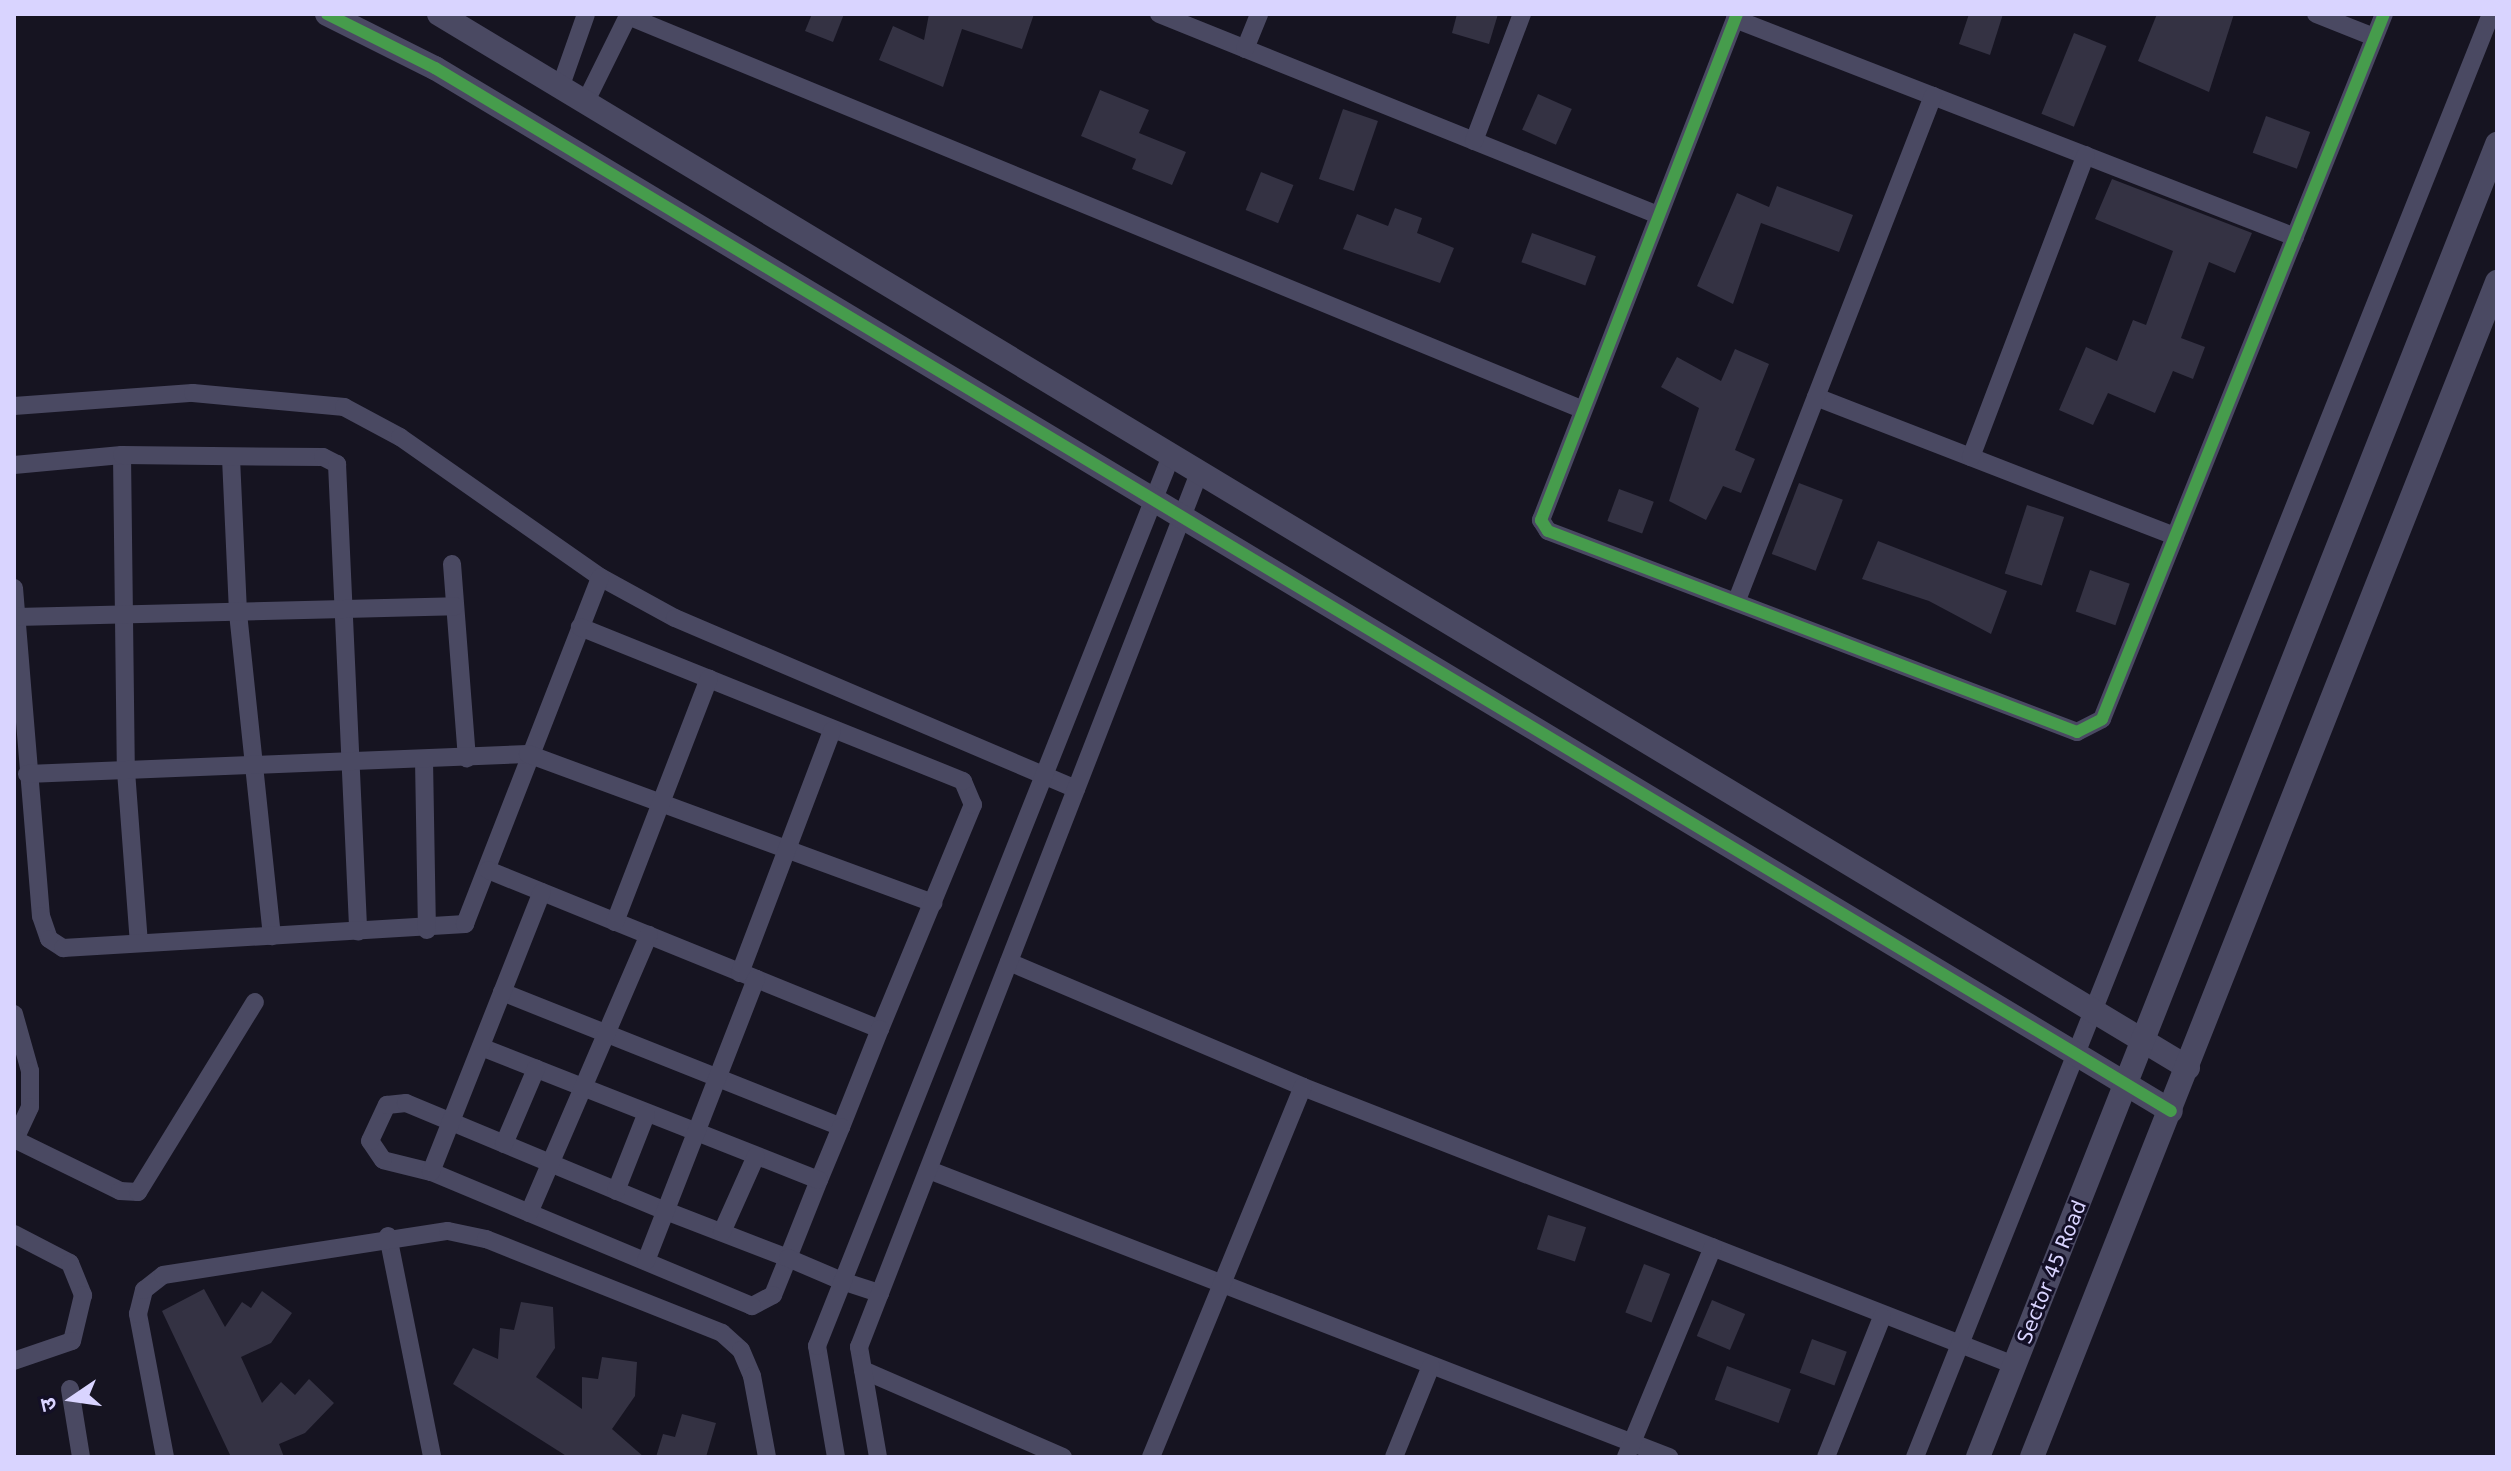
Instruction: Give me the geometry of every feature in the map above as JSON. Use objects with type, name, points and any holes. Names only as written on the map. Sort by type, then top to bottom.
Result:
[{"type":"street","points":[[327,14],[435,68],[2074,1057],[2171,1111]]},
{"type":"street","points":[[439,14],[2093,1016],[2188,1068]]},
{"type":"street","points":[[560,88],[586,14]]},
{"type":"street","points":[[1159,14],[1658,215]]},
{"type":"street","points":[[1245,49],[1259,14]]},
{"type":"street","points":[[1474,141],[1522,14]]},
{"type":"street","points":[[2316,14],[2374,37]]},
{"type":"street","points":[[2295,237],[1736,17],[1541,507],[1548,531],[1737,600],[2077,732],[2102,719],[2295,237],[2374,37],[2384,14]]},
{"type":"street","points":[[1915,1457],[2491,14]]},
{"type":"street","points":[[585,103],[628,15],[1581,409]]},
{"type":"street","points":[[1737,600],[1933,96]]},
{"type":"street","name":"Sector 45 Road","points":[[1978,1457],[2497,144]]},
{"type":"street","points":[[1971,457],[2086,155]]},
{"type":"street","points":[[2032,1457],[2497,282]]},
{"type":"street","points":[[14,406],[193,393],[344,407],[400,437],[600,577],[675,618],[1045,772],[1076,789]]},
{"type":"street","points":[[1816,397],[2175,536]]},
{"type":"street","points":[[122,455],[126,771],[139,942]]},
{"type":"street","points":[[14,465],[122,455],[323,457],[337,464],[349,609],[358,932]]},
{"type":"street","points":[[836,1457],[817,1346],[1171,456]]},
{"type":"street","points":[[231,458],[238,613],[272,936]]},
{"type":"street","points":[[878,1457],[859,1347],[1199,473]]},
{"type":"street","points":[[452,564],[467,758]]},
{"type":"street","points":[[14,588],[27,774],[49,939],[63,948],[427,930],[465,924],[488,870],[528,754],[600,577]]},
{"type":"street","points":[[16,617],[455,606]]},
{"type":"street","points":[[580,627],[832,731],[963,781],[973,792],[934,903],[880,1029],[841,1127],[819,1180],[788,1258],[773,1295],[752,1306],[431,1172],[375,1154],[376,1127],[397,1102],[451,1122],[616,1191],[788,1258],[842,1281],[880,1293]]},
{"type":"street","points":[[615,922],[709,679]]},
{"type":"street","points":[[646,1261],[718,1078],[782,847],[832,731]]},
{"type":"street","points":[[27,774],[254,769],[528,754],[934,903]]},
{"type":"street","points":[[424,760],[427,930]]},
{"type":"street","points":[[488,870],[880,1029]]},
{"type":"street","points":[[431,1172],[542,892]]},
{"type":"street","points":[[529,1213],[649,935]]},
{"type":"street","points":[[1009,962],[1303,1087],[1713,1247],[1882,1317],[2014,1365]]},
{"type":"street","points":[[502,992],[841,1127]]},
{"type":"street","points":[[14,1014],[30,1071],[30,1107],[15,1139],[120,1191],[138,1192],[255,1002]]},
{"type":"street","points":[[481,1047],[695,1135],[819,1180]]},
{"type":"street","points":[[504,1144],[536,1069]]},
{"type":"street","points":[[1151,1457],[1303,1087]]},
{"type":"street","points":[[616,1191],[646,1115]]},
{"type":"street","points":[[722,1232],[756,1156]]},
{"type":"street","points":[[929,1170],[1431,1366],[1629,1449],[1669,1457]]},
{"type":"street","points":[[165,1457],[138,1314],[144,1290],[163,1275],[388,1236],[448,1231],[486,1239],[722,1333],[741,1350],[752,1376],[767,1457]]},
{"type":"street","points":[[14,1234],[70,1263],[83,1295],[72,1341],[14,1361]]},
{"type":"street","points":[[388,1236],[432,1457]]},
{"type":"street","points":[[1629,1449],[1713,1247]]},
{"type":"street","points":[[1826,1457],[1882,1317]]},
{"type":"street","points":[[1394,1457],[1431,1366]]},
{"type":"street","points":[[863,1370],[1063,1457]]},
{"type":"street","points":[[70,1389],[81,1457]]},
{"type":"building","points":[[812,14],[844,14],[833,42],[805,31]]},
{"type":"building","points":[[929,14],[1034,14],[1022,49],[962,29],[943,87],[879,60],[893,26],[924,40]]},
{"type":"building","points":[[1457,14],[1498,14],[1489,44],[1452,33]]},
{"type":"building","points":[[1969,14],[2003,14],[1990,55],[1959,44]]},
{"type":"building","points":[[2157,14],[2234,14],[2209,92],[2138,61]]},
{"type":"building","points":[[2074,33],[2106,46],[2074,127],[2041,114]]},
{"type":"building","points":[[1100,90],[1149,110],[1139,133],[1186,152],[1172,185],[1132,169],[1136,159],[1081,136]]},
{"type":"building","points":[[1538,94],[1572,109],[1556,145],[1522,130]]},
{"type":"building","points":[[1343,109],[1378,121],[1354,191],[1319,179]]},
{"type":"building","points":[[2266,116],[2310,132],[2297,169],[2253,153]]},
{"type":"building","points":[[1261,172],[1293,185],[1278,223],[1246,210]]},
{"type":"building","points":[[2112,179],[2252,233],[2235,273],[2209,262],[2181,338],[2205,347],[2193,379],[2173,371],[2155,413],[2108,393],[2093,425],[2059,410],[2086,347],[2117,361],[2133,320],[2146,325],[2173,251],[2095,219]]},
{"type":"building","points":[[1777,186],[1853,215],[1839,252],[1761,223],[1733,304],[1697,286],[1737,193],[1769,207]]},
{"type":"building","points":[[1395,208],[1422,218],[1417,233],[1454,248],[1440,283],[1343,249],[1357,214],[1388,226]]},
{"type":"building","points":[[1532,233],[1596,256],[1585,285],[1521,262]]},
{"type":"building","points":[[1735,349],[1769,364],[1735,450],[1755,459],[1741,493],[1723,486],[1706,520],[1669,501],[1699,408],[1661,387],[1677,357],[1721,381]]},
{"type":"building","points":[[1799,483],[1843,500],[1816,571],[1772,554]]},
{"type":"building","points":[[1619,489],[1654,502],[1642,534],[1607,521]]},
{"type":"building","points":[[2027,505],[2064,517],[2042,586],[2005,573]]},
{"type":"building","points":[[1878,541],[2007,591],[1991,634],[1929,601],[1862,579]]},
{"type":"building","points":[[2090,570],[2130,584],[2115,625],[2076,612]]},
{"type":"building","points":[[1548,1215],[1586,1227],[1575,1262],[1537,1249]]},
{"type":"building","points":[[1644,1264],[1670,1274],[1652,1323],[1625,1313]]},
{"type":"building","points":[[204,1289],[225,1327],[242,1302],[251,1308],[262,1291],[292,1313],[271,1343],[241,1357],[262,1403],[281,1382],[295,1395],[309,1379],[334,1403],[305,1433],[279,1444],[284,1457],[231,1457],[162,1311]]},
{"type":"building","points":[[1712,1300],[1745,1314],[1730,1350],[1697,1336]]},
{"type":"building","points":[[521,1302],[553,1307],[555,1348],[536,1377],[582,1409],[582,1377],[598,1379],[602,1357],[637,1362],[635,1396],[612,1429],[644,1457],[568,1457],[453,1384],[473,1348],[498,1359],[500,1328],[514,1330]]},
{"type":"building","points":[[1812,1339],[1847,1352],[1834,1385],[1800,1373]]},
{"type":"building","points":[[1727,1366],[1791,1389],[1779,1423],[1715,1400]]},
{"type":"building","points":[[682,1414],[716,1423],[706,1457],[656,1457],[663,1434],[675,1437]]},
{"type":"cycle path","points":[[327,14],[435,68],[2171,1111]]},
{"type":"cycle path","points":[[1737,14],[1541,520],[1548,531],[2077,732],[2102,719],[2384,14]]}]
